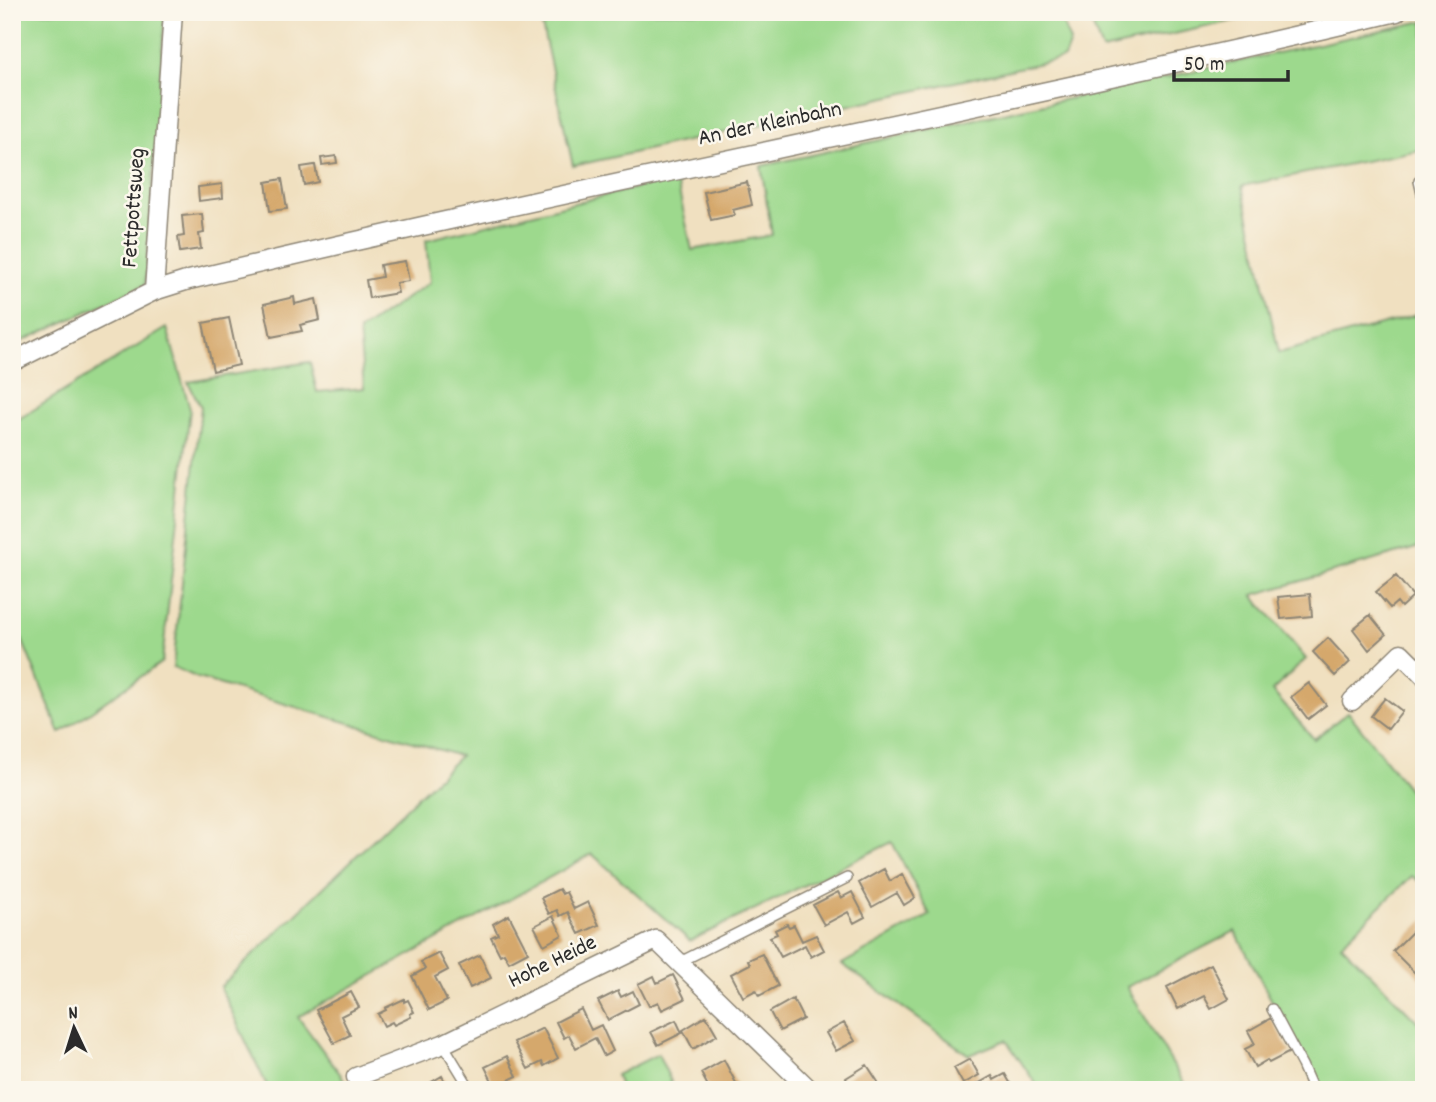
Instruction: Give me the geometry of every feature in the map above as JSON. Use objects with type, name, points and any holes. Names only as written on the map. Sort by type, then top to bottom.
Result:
[{"type":"street","name":"Fettpottsweg","points":[[12,362],[154,291],[173,12]]},
{"type":"street","name":"An der Kleinbahn","points":[[154,291],[189,280],[347,244],[1215,55],[1397,12]]},
{"type":"street","points":[[1352,701],[1401,653],[1424,676]]},
{"type":"street","name":"Hohe Heide","points":[[356,1077],[443,1044],[656,940],[810,1090]]},
{"type":"lane","points":[[1419,181],[1424,202]]},
{"type":"lane","points":[[680,962],[848,878]]},
{"type":"lane","points":[[1272,1009],[1313,1090]]},
{"type":"lane","points":[[443,1044],[471,1090]]},
{"type":"green space","points":[[12,12],[165,12],[145,285],[12,346]]},
{"type":"green space","points":[[539,12],[1058,12],[1070,42],[1064,58],[573,166]]},
{"type":"green space","points":[[1087,12],[1273,12],[1102,50]]},
{"type":"green space","points":[[1424,21],[1424,149],[1242,186],[1279,353],[1424,313],[1424,542],[1416,548],[1253,595],[1306,659],[1272,691],[1314,739],[1348,712],[1424,806],[1424,885],[1412,876],[1341,944],[1424,1028],[1424,1090],[1319,1090],[1235,931],[1127,987],[1185,1085],[1178,1090],[1040,1090],[1006,1040],[969,1055],[842,964],[930,915],[892,842],[690,941],[592,854],[298,1017],[352,1090],[269,1090],[220,987],[460,756],[198,678],[173,667],[201,407],[188,382],[310,362],[317,392],[364,388],[359,331],[430,282],[426,240],[676,178],[692,250],[772,235],[761,166]]},
{"type":"green space","points":[[167,328],[190,409],[162,662],[60,733],[12,615],[12,423]]},
{"type":"green space","points":[[658,1054],[675,1090],[621,1090],[616,1075]]},
{"type":"building","points":[[336,156],[337,163],[322,165],[321,158]]},
{"type":"building","points":[[315,165],[318,182],[304,185],[301,167]]},
{"type":"building","points":[[282,179],[287,209],[270,211],[266,182]]},
{"type":"building","points":[[747,182],[752,205],[733,210],[735,215],[711,220],[704,192]]},
{"type":"building","points":[[222,184],[223,198],[199,201],[198,187]]},
{"type":"building","points":[[202,214],[204,233],[199,234],[201,249],[180,252],[178,237],[184,236],[182,216]]},
{"type":"building","points":[[405,261],[409,281],[396,283],[398,293],[369,298],[366,280],[382,277],[380,265]]},
{"type":"building","points":[[294,297],[295,304],[316,299],[320,320],[300,325],[302,331],[271,337],[264,304]]},
{"type":"building","points":[[229,318],[239,365],[213,371],[203,323]]},
{"type":"building","points":[[1396,576],[1413,596],[1401,607],[1397,602],[1390,608],[1376,592]]},
{"type":"building","points":[[1310,594],[1312,616],[1281,619],[1278,597]]},
{"type":"building","points":[[1370,615],[1386,635],[1369,650],[1353,629]]},
{"type":"building","points":[[1328,638],[1350,662],[1335,676],[1313,652]]},
{"type":"building","points":[[1309,683],[1326,705],[1308,719],[1291,697]]},
{"type":"building","points":[[1385,698],[1402,711],[1388,729],[1371,716]]},
{"type":"building","points":[[884,869],[890,881],[902,874],[915,898],[904,905],[897,893],[872,907],[859,883]]},
{"type":"building","points":[[559,889],[562,894],[566,892],[574,909],[588,902],[599,925],[579,934],[568,912],[560,916],[557,910],[549,914],[541,898]]},
{"type":"building","points":[[838,892],[841,898],[852,892],[865,917],[854,923],[848,912],[824,925],[813,905]]},
{"type":"building","points":[[509,915],[528,952],[509,962],[504,953],[500,955],[491,937],[498,934],[493,924]]},
{"type":"building","points":[[553,916],[562,935],[544,945],[534,926]]},
{"type":"building","points":[[1424,920],[1424,979],[1422,980],[1393,951]]},
{"type":"building","points":[[787,924],[789,927],[794,925],[802,941],[816,935],[824,950],[811,957],[805,945],[781,957],[770,937],[777,934],[775,930]]},
{"type":"building","points":[[439,953],[448,970],[435,977],[447,1001],[429,1010],[412,976],[425,969],[421,962]]},
{"type":"building","points":[[762,954],[778,986],[759,996],[756,990],[743,997],[731,974],[750,964],[748,960]]},
{"type":"building","points":[[480,955],[491,978],[470,988],[459,965]]},
{"type":"building","points":[[1211,964],[1229,999],[1211,1009],[1204,996],[1178,1009],[1167,987]]},
{"type":"building","points":[[673,975],[685,999],[662,1010],[658,1002],[649,1006],[638,984],[654,976],[657,983]]},
{"type":"building","points":[[618,991],[621,997],[633,991],[639,1004],[608,1020],[598,1001]]},
{"type":"building","points":[[351,992],[359,1007],[341,1016],[350,1035],[334,1043],[316,1010]]},
{"type":"building","points":[[404,999],[404,1002],[408,1000],[414,1012],[410,1014],[411,1017],[394,1025],[392,1022],[384,1026],[378,1014]]},
{"type":"building","points":[[793,999],[803,1019],[780,1031],[770,1012]]},
{"type":"building","points":[[581,1009],[591,1030],[601,1025],[613,1051],[604,1056],[595,1038],[576,1048],[569,1035],[564,1038],[556,1022]]},
{"type":"building","points":[[706,1016],[717,1035],[693,1049],[683,1030]]},
{"type":"building","points":[[1271,1018],[1290,1052],[1255,1067],[1245,1049],[1255,1044],[1248,1031]]},
{"type":"building","points":[[676,1020],[682,1033],[658,1045],[651,1032]]},
{"type":"building","points":[[844,1023],[855,1041],[836,1051],[826,1033]]},
{"type":"building","points":[[543,1028],[558,1058],[544,1066],[542,1062],[528,1069],[514,1042]]},
{"type":"building","points":[[507,1056],[517,1076],[495,1087],[485,1067]]},
{"type":"building","points":[[970,1059],[979,1075],[963,1084],[954,1068]]},
{"type":"building","points":[[724,1060],[738,1087],[733,1090],[710,1090],[701,1073]]},
{"type":"building","points":[[867,1065],[878,1082],[866,1090],[853,1090],[846,1078]]},
{"type":"building","points":[[1005,1074],[1012,1086],[1006,1090],[978,1090],[976,1085],[992,1076],[994,1080]]},
{"type":"building","points":[[442,1076],[449,1090],[418,1090]]}]
